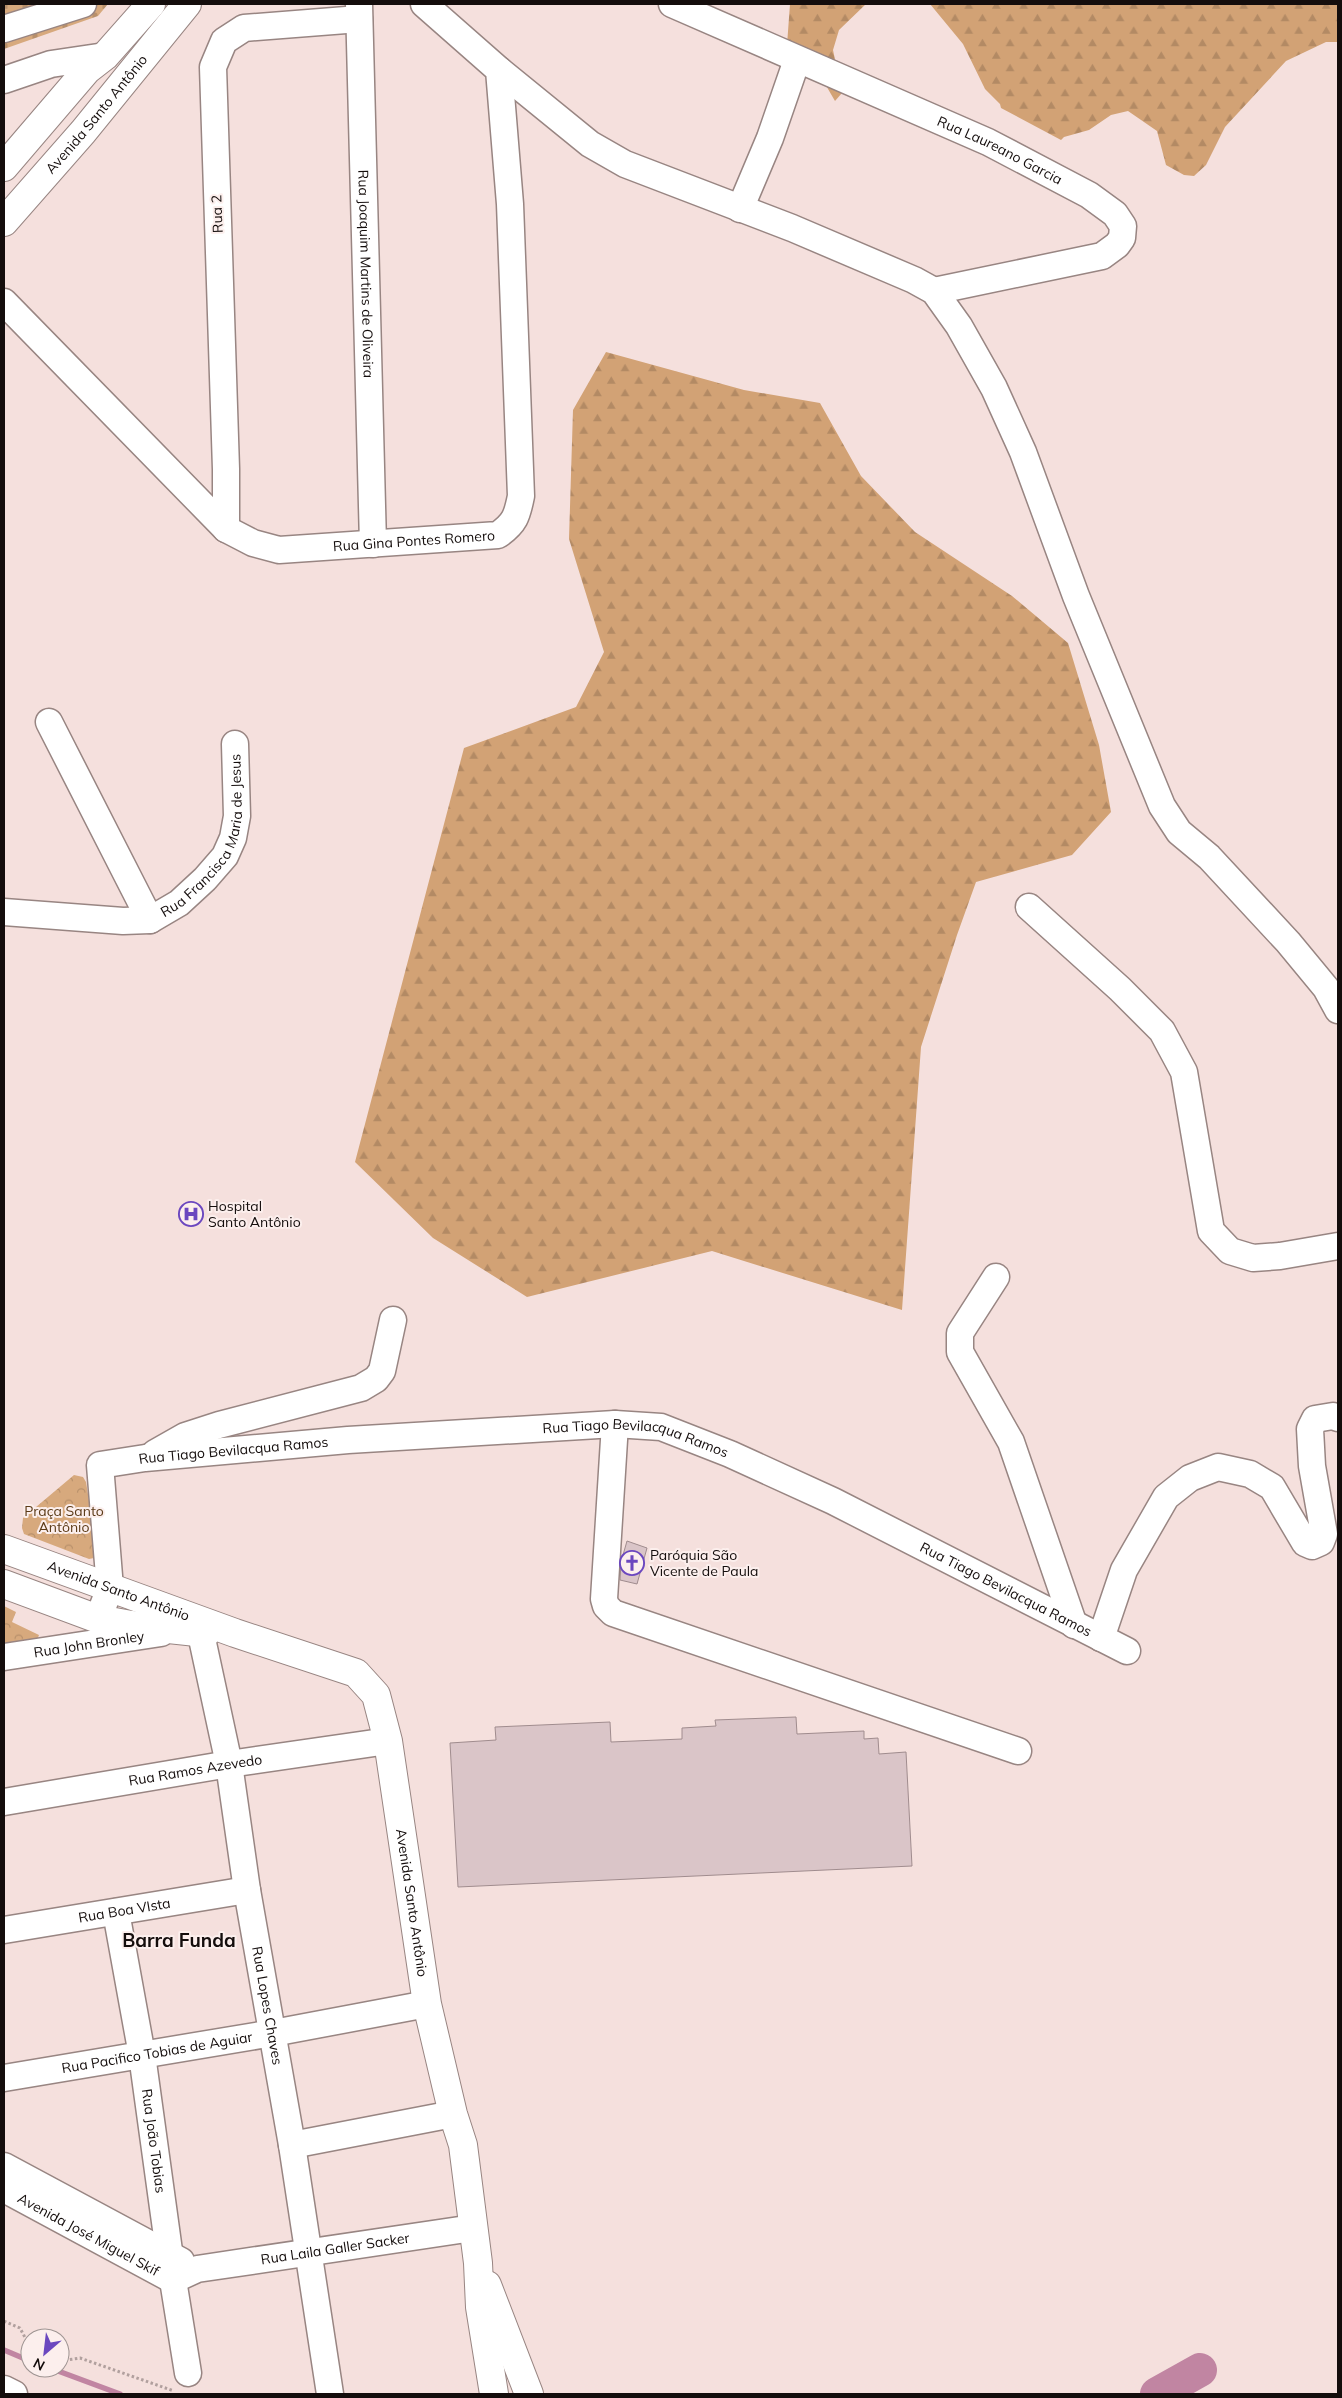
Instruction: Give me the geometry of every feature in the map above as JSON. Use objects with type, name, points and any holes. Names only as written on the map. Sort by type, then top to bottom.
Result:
[{"type":"main road","points":[[4,167],[87,70],[105,56],[151,4]]},
{"type":"main road","name":"Avenida Santo Antônio","points":[[4,222],[83,132],[187,4]]},
{"type":"main road","name":"Avenida Santo Antônio","points":[[4,1549],[110,1588],[191,1628]]},
{"type":"main road","name":"Avenida Santo Antônio","points":[[4,1584],[98,1619],[235,1633],[356,1673],[376,1694],[388,1741],[427,2004],[453,2114],[463,2144],[478,2263],[480,2307],[494,2394]]},
{"type":"main road","name":"Avenida Santo Antônio","points":[[478,2263],[529,2394]]},
{"type":"street","points":[[4,29],[83,4]]},
{"type":"street","points":[[424,4],[499,70],[597,148],[625,164],[854,254],[914,280],[934,292],[959,326],[994,388],[1023,452],[1076,596],[1162,806],[1179,832],[1209,857],[1288,942],[1326,988],[1338,1010]]},
{"type":"street","name":"Rua Laureano Garcia","points":[[672,4],[988,142],[1089,195],[1115,214],[1123,226],[1122,238],[1117,245],[1102,256],[934,292]]},
{"type":"street","name":"Rua 2","points":[[226,529],[226,469],[213,67],[224,41],[244,28],[359,11]]},
{"type":"street","name":"Rua Joaquim Martins de Oliveira","points":[[359,11],[373,544]]},
{"type":"street","points":[[4,80],[51,64],[105,56]]},
{"type":"street","points":[[740,209],[770,138],[797,60]]},
{"type":"street","name":"Rua Gina Pontes Romero","points":[[4,302],[226,529],[253,543],[279,550],[498,536],[512,526],[518,512],[521,496],[510,204],[499,70]]},
{"type":"street","points":[[49,722],[150,920]]},
{"type":"street","name":"Rua Francisca Maria de Jesus","points":[[4,912],[123,921],[150,920],[179,903],[205,879],[225,856],[233,838],[237,816],[235,744]]},
{"type":"street","points":[[1029,907],[1120,989],[1162,1031],[1184,1072],[1212,1231],[1230,1251],[1252,1258],[1280,1256],[1338,1246]]},
{"type":"street","points":[[996,1277],[960,1333],[960,1352],[1011,1442],[1074,1625]]},
{"type":"street","points":[[145,1458],[186,1436],[219,1425],[361,1388],[376,1379],[382,1371],[393,1320]]},
{"type":"street","points":[[1101,1638],[1124,1570],[1166,1497],[1190,1478],[1218,1467],[1250,1474],[1272,1487],[1305,1543],[1312,1546],[1321,1542],[1324,1534],[1312,1466],[1310,1429],[1315,1419],[1333,1416],[1338,1418]]},
{"type":"street","points":[[615,1424],[604,1599],[606,1606],[613,1613],[1018,1751]]},
{"type":"street","name":"Rua Tiago Bevilacqua Ramos","points":[[110,1588],[100,1465],[145,1458],[348,1440],[615,1424],[661,1427],[730,1454],[833,1501],[1127,1651]]},
{"type":"street","points":[[98,1619],[110,1588]]},
{"type":"street","name":"Rua John Bronley","points":[[4,1657],[191,1628]]},
{"type":"street","name":"Rua Lopes Chaves","points":[[191,1628],[229,1764],[247,1890],[292,2145],[330,2394]]},
{"type":"street","name":"Rua Ramos Azevedo","points":[[4,1802],[229,1764],[388,1741]]},
{"type":"street","name":"Rua Boa VIsta","points":[[4,1930],[247,1890]]},
{"type":"street","name":"Rua João Tobias","points":[[116,1912],[142,2055],[186,2384]]},
{"type":"street","name":"Rua Pacifico Tobias de Aguiar","points":[[4,2078],[273,2033],[427,2004]]},
{"type":"street","points":[[292,2145],[453,2114]]},
{"type":"street","name":"Avenida José Miguel Skif","points":[[4,2166],[171,2268]]},
{"type":"street","name":"Avenida José Miguel Skif","points":[[4,2189],[171,2268]]},
{"type":"street","name":"Rua Laila Galler Sacker","points":[[171,2268],[197,2269],[473,2228]]},
{"type":"street","points":[[4,2389],[14,2394]]},
{"type":"path","points":[[4,2321],[20,2328]]},
{"type":"path","points":[[70,2360],[80,2358],[186,2384]]},
{"type":"green space","points":[[4,4],[108,4],[98,16],[4,49]]},
{"type":"green space","points":[[790,4],[866,4],[839,30],[833,50],[842,93],[835,101],[810,58],[787,45]]},
{"type":"green space","points":[[930,4],[1338,4],[1338,42],[1326,42],[1286,61],[1225,127],[1206,165],[1194,176],[1184,175],[1166,165],[1157,131],[1128,111],[1111,115],[1089,130],[1064,137],[1061,140],[1001,108],[1000,104],[985,89],[963,44]]},
{"type":"green space","points":[[606,352],[744,390],[820,403],[861,476],[915,532],[1012,596],[1068,643],[1099,745],[1111,812],[1072,855],[976,882],[921,1047],[902,1310],[712,1251],[527,1297],[433,1238],[355,1162],[464,748],[576,707],[604,652],[569,539],[573,410]]},
{"type":"green space","name":"Praça Santo Antônio","points":[[74,1475],[83,1477],[86,1482],[97,1549],[94,1558],[89,1559],[24,1534],[22,1528],[23,1518]]},
{"type":"green space","points":[[4,1606],[16,1612],[12,1622],[39,1635],[34,1648],[4,1652]]},
{"type":"building","name":"Paróquia São Vicente de Paula","points":[[627,1541],[647,1548],[637,1584],[620,1580],[621,1562]]},
{"type":"building","points":[[796,1717],[797,1734],[864,1731],[864,1739],[878,1738],[879,1754],[906,1752],[912,1866],[458,1887],[450,1743],[496,1740],[495,1727],[610,1722],[611,1742],[682,1739],[682,1728],[716,1726],[715,1720]]},
{"type":"waterway","points":[[4,2350],[20,2357]]},
{"type":"waterway","points":[[1157,2394],[1200,2370]]},
{"type":"waterway","points":[[70,2375],[120,2394]]},
{"type":"place","name":"Hospital Santo Antônio","points":[[191,1214]]},
{"type":"place","name":"Paróquia São Vicente de Paula","points":[[632,1563]]},
{"type":"district","name":"Barra Funda","points":[[179,1940]]}]
